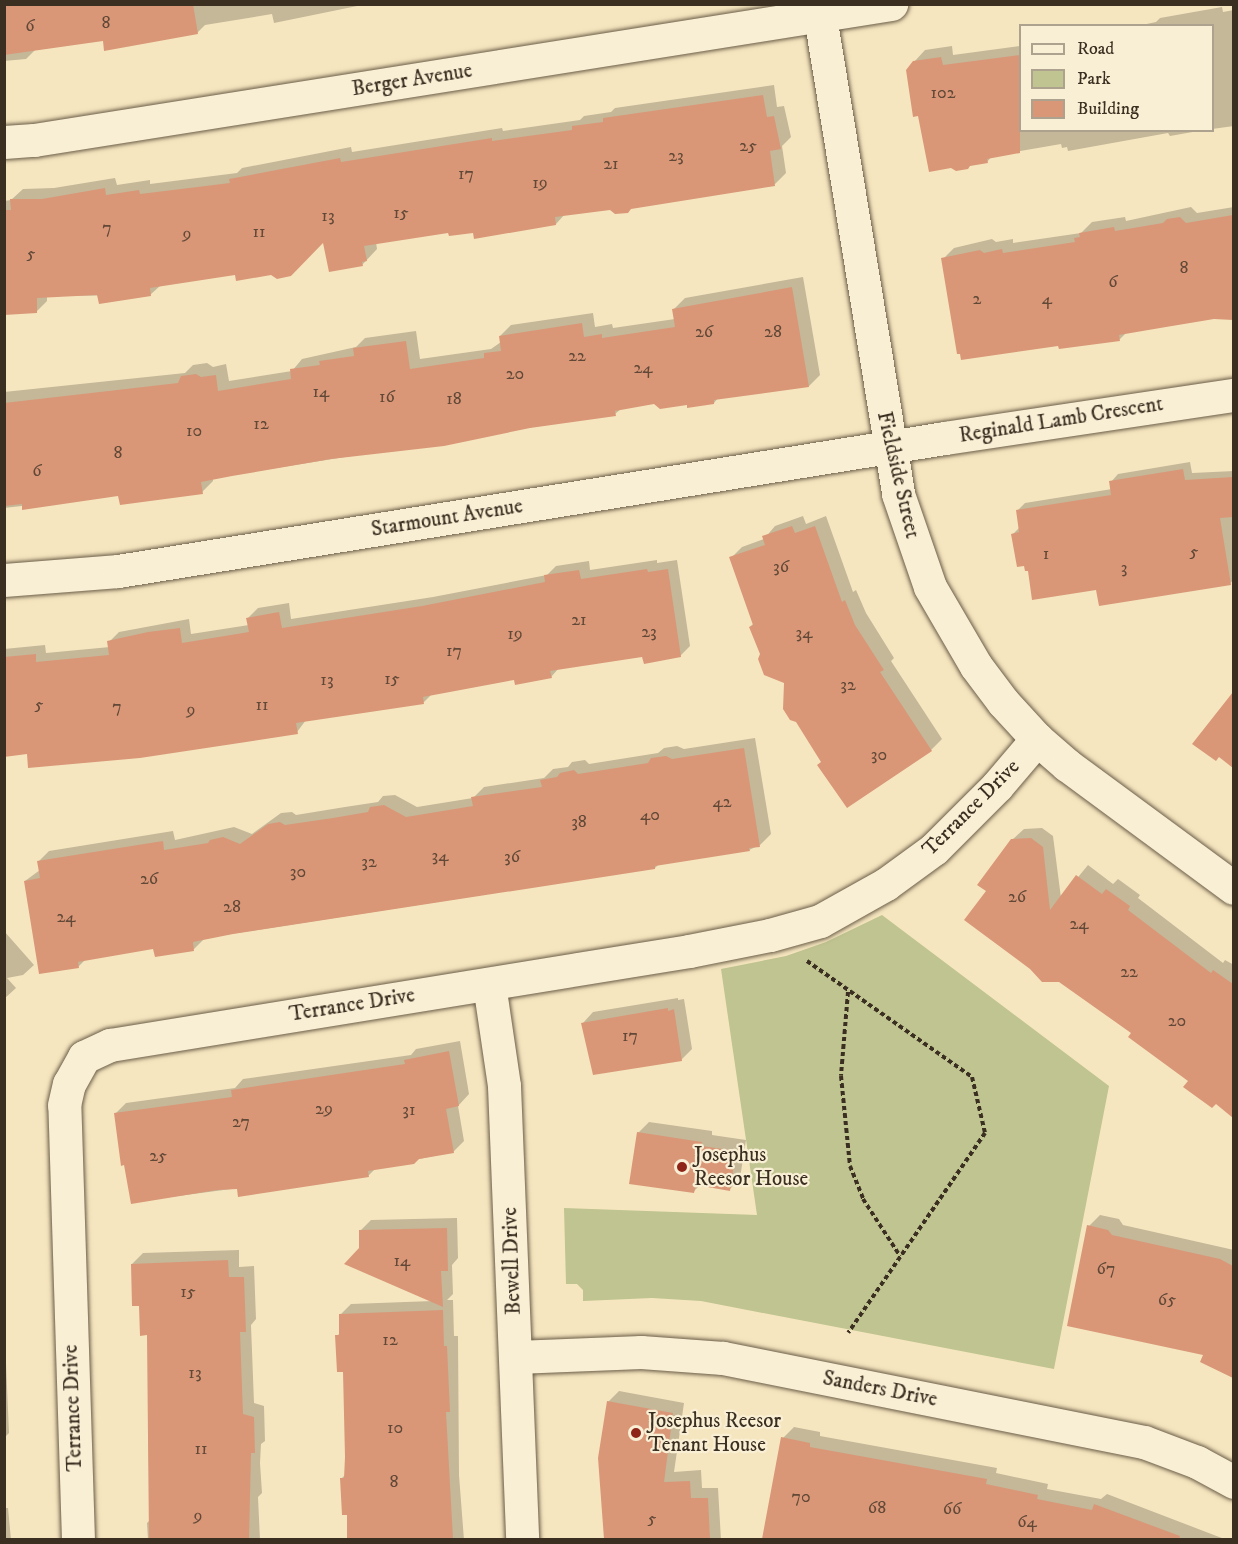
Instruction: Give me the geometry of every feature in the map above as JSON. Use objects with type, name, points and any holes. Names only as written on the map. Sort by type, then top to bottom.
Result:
[{"type":"street","points":[[819,10],[891,4]]},
{"type":"street","name":"Berger Avenue","points":[[4,142],[34,140],[819,10]]},
{"type":"street","name":"Fieldside Street","points":[[819,10],[889,447],[908,529],[930,587],[976,666],[1003,702],[1037,739],[1067,765],[1233,888]]},
{"type":"street","name":"Reginald Lamb Crescent","points":[[889,447],[1233,395]]},
{"type":"street","name":"Starmount Avenue","points":[[4,580],[117,571],[889,447]]},
{"type":"street","name":"Terrance Drive","points":[[78,1539],[64,1105],[69,1084],[84,1057],[110,1045],[689,951],[770,936],[820,921],[886,884],[934,849],[997,786],[1037,739]]},
{"type":"street","name":"Bewell Drive","points":[[489,984],[504,1086],[522,1539]]},
{"type":"street","name":"Sanders Drive","points":[[516,1357],[641,1352],[723,1358],[1144,1442],[1197,1462],[1233,1482]]},
{"type":"path","points":[[802,957],[848,992],[916,1036],[972,1077],[985,1133],[848,1333]]},
{"type":"path","points":[[848,992],[841,1076],[850,1166],[863,1199],[900,1256]]},
{"type":"green space","points":[[882,915],[1109,1086],[1054,1369],[701,1301],[652,1298],[583,1301],[583,1290],[577,1284],[566,1284],[564,1208],[757,1215],[721,969],[786,956],[826,942]]},
{"type":"building","points":[[4,4],[193,4],[198,34],[104,51],[103,41],[4,55]]},
{"type":"building","points":[[1019,55],[1020,153],[987,159],[988,163],[970,166],[968,169],[956,171],[951,168],[929,172],[918,116],[913,117],[906,70],[913,61],[941,57],[943,65]]},
{"type":"building","points":[[763,95],[767,117],[774,116],[781,149],[770,151],[775,186],[631,209],[628,213],[615,214],[610,210],[555,217],[556,225],[474,239],[473,233],[449,236],[448,233],[364,246],[367,261],[362,262],[363,266],[329,272],[323,243],[291,276],[277,279],[271,275],[236,281],[235,275],[150,288],[151,296],[99,304],[97,295],[37,298],[37,313],[4,315],[4,210],[11,210],[10,199],[42,199],[105,188],[106,195],[139,190],[140,194],[230,183],[229,179],[340,158],[341,162],[492,138],[492,141],[572,130],[572,126],[603,122],[603,118]]},
{"type":"building","points":[[1233,215],[1233,320],[1214,319],[1119,335],[1120,341],[1059,349],[1058,346],[961,360],[960,354],[957,354],[941,258],[980,250],[984,253],[1002,249],[1003,253],[1075,242],[1074,238],[1080,237],[1079,233],[1114,227],[1115,231],[1163,223],[1167,219],[1180,217],[1186,223]]},
{"type":"building","points":[[792,287],[809,387],[714,400],[714,404],[687,408],[687,405],[660,409],[654,404],[615,411],[616,416],[530,428],[444,446],[331,459],[232,476],[201,482],[203,494],[120,505],[118,496],[22,510],[22,504],[4,506],[4,403],[178,383],[181,376],[196,374],[201,377],[216,375],[218,391],[291,379],[290,369],[320,365],[319,361],[354,356],[353,348],[406,341],[410,369],[484,358],[484,353],[501,351],[499,336],[582,323],[584,337],[602,334],[602,338],[675,327],[672,309]]},
{"type":"building","points":[[1183,469],[1185,480],[1233,477],[1233,517],[1220,518],[1231,585],[1099,606],[1096,590],[1032,600],[1028,571],[1025,571],[1024,566],[1017,567],[1011,534],[1019,532],[1016,510],[1111,495],[1109,481]]},
{"type":"building","points":[[792,526],[795,533],[815,526],[842,602],[845,600],[855,625],[884,670],[880,672],[932,751],[847,808],[817,765],[821,762],[796,722],[790,720],[783,709],[784,683],[764,675],[758,659],[760,654],[749,627],[753,625],[729,557],[765,545],[762,536]]},
{"type":"building","points":[[647,569],[648,572],[668,569],[681,657],[644,664],[642,657],[550,671],[552,678],[515,685],[514,680],[423,697],[424,704],[296,723],[298,734],[140,758],[28,768],[27,754],[4,757],[4,657],[36,654],[36,662],[109,655],[107,641],[148,632],[180,628],[182,643],[249,632],[246,618],[279,612],[282,628],[422,606],[545,582],[544,575],[579,570],[581,579]]},
{"type":"building","points":[[1233,692],[1233,768],[1219,757],[1216,761],[1192,744]]},
{"type":"building","points":[[744,748],[760,847],[749,848],[750,851],[655,866],[655,869],[233,934],[193,942],[194,951],[155,957],[153,949],[78,962],[79,968],[39,974],[24,881],[40,878],[37,861],[163,841],[164,850],[208,843],[210,840],[223,837],[240,844],[268,824],[280,822],[285,825],[333,818],[368,812],[370,807],[384,805],[406,817],[473,806],[471,797],[542,787],[540,780],[557,777],[560,773],[574,770],[578,774],[648,763],[651,758],[666,756],[672,759]]},
{"type":"building","points":[[1031,838],[1043,847],[1050,910],[1076,875],[1102,894],[1106,889],[1130,906],[1128,910],[1211,973],[1213,970],[1233,984],[1233,1118],[1216,1104],[1212,1108],[1183,1087],[1188,1081],[1128,1037],[1131,1033],[1059,982],[1042,982],[1030,969],[964,920],[986,891],[977,885],[1011,839]]},
{"type":"building","points":[[668,1008],[668,1011],[674,1009],[682,1061],[593,1075],[581,1023]]},
{"type":"building","points":[[449,1051],[459,1106],[446,1109],[454,1153],[419,1159],[414,1164],[368,1171],[369,1177],[238,1197],[237,1189],[217,1190],[131,1204],[124,1165],[121,1166],[114,1113],[232,1097],[231,1090],[405,1064],[404,1060]]},
{"type":"building","name":"Josephus Reesor House","points":[[637,1132],[702,1142],[702,1146],[736,1151],[730,1191],[696,1185],[694,1193],[629,1184]]},
{"type":"building","points":[[1087,1225],[1108,1230],[1112,1235],[1220,1259],[1233,1266],[1233,1378],[1200,1362],[1203,1355],[1067,1326]]},
{"type":"building","points":[[447,1228],[448,1271],[441,1271],[443,1307],[344,1264],[359,1248],[359,1230]]},
{"type":"building","points":[[228,1260],[229,1277],[244,1277],[246,1332],[240,1332],[243,1414],[254,1417],[255,1453],[251,1453],[249,1539],[149,1539],[147,1335],[140,1336],[139,1306],[132,1306],[131,1264]]},
{"type":"building","points":[[443,1310],[450,1412],[446,1412],[453,1539],[347,1539],[347,1515],[342,1515],[340,1478],[344,1478],[345,1457],[343,1372],[337,1372],[335,1335],[339,1335],[339,1314]]},
{"type":"building","points":[[607,1401],[673,1413],[664,1482],[690,1481],[691,1498],[708,1498],[710,1539],[604,1539],[598,1458]]},
{"type":"building","points":[[781,1437],[810,1443],[810,1447],[987,1479],[986,1484],[1038,1495],[1037,1499],[1092,1510],[1094,1504],[1180,1536],[1179,1539],[762,1539]]},
{"type":"place","name":"Josephus Reesor House","points":[[682,1167]]},
{"type":"place","name":"Josephus Reesor Tenant House","points":[[636,1433]]}]
